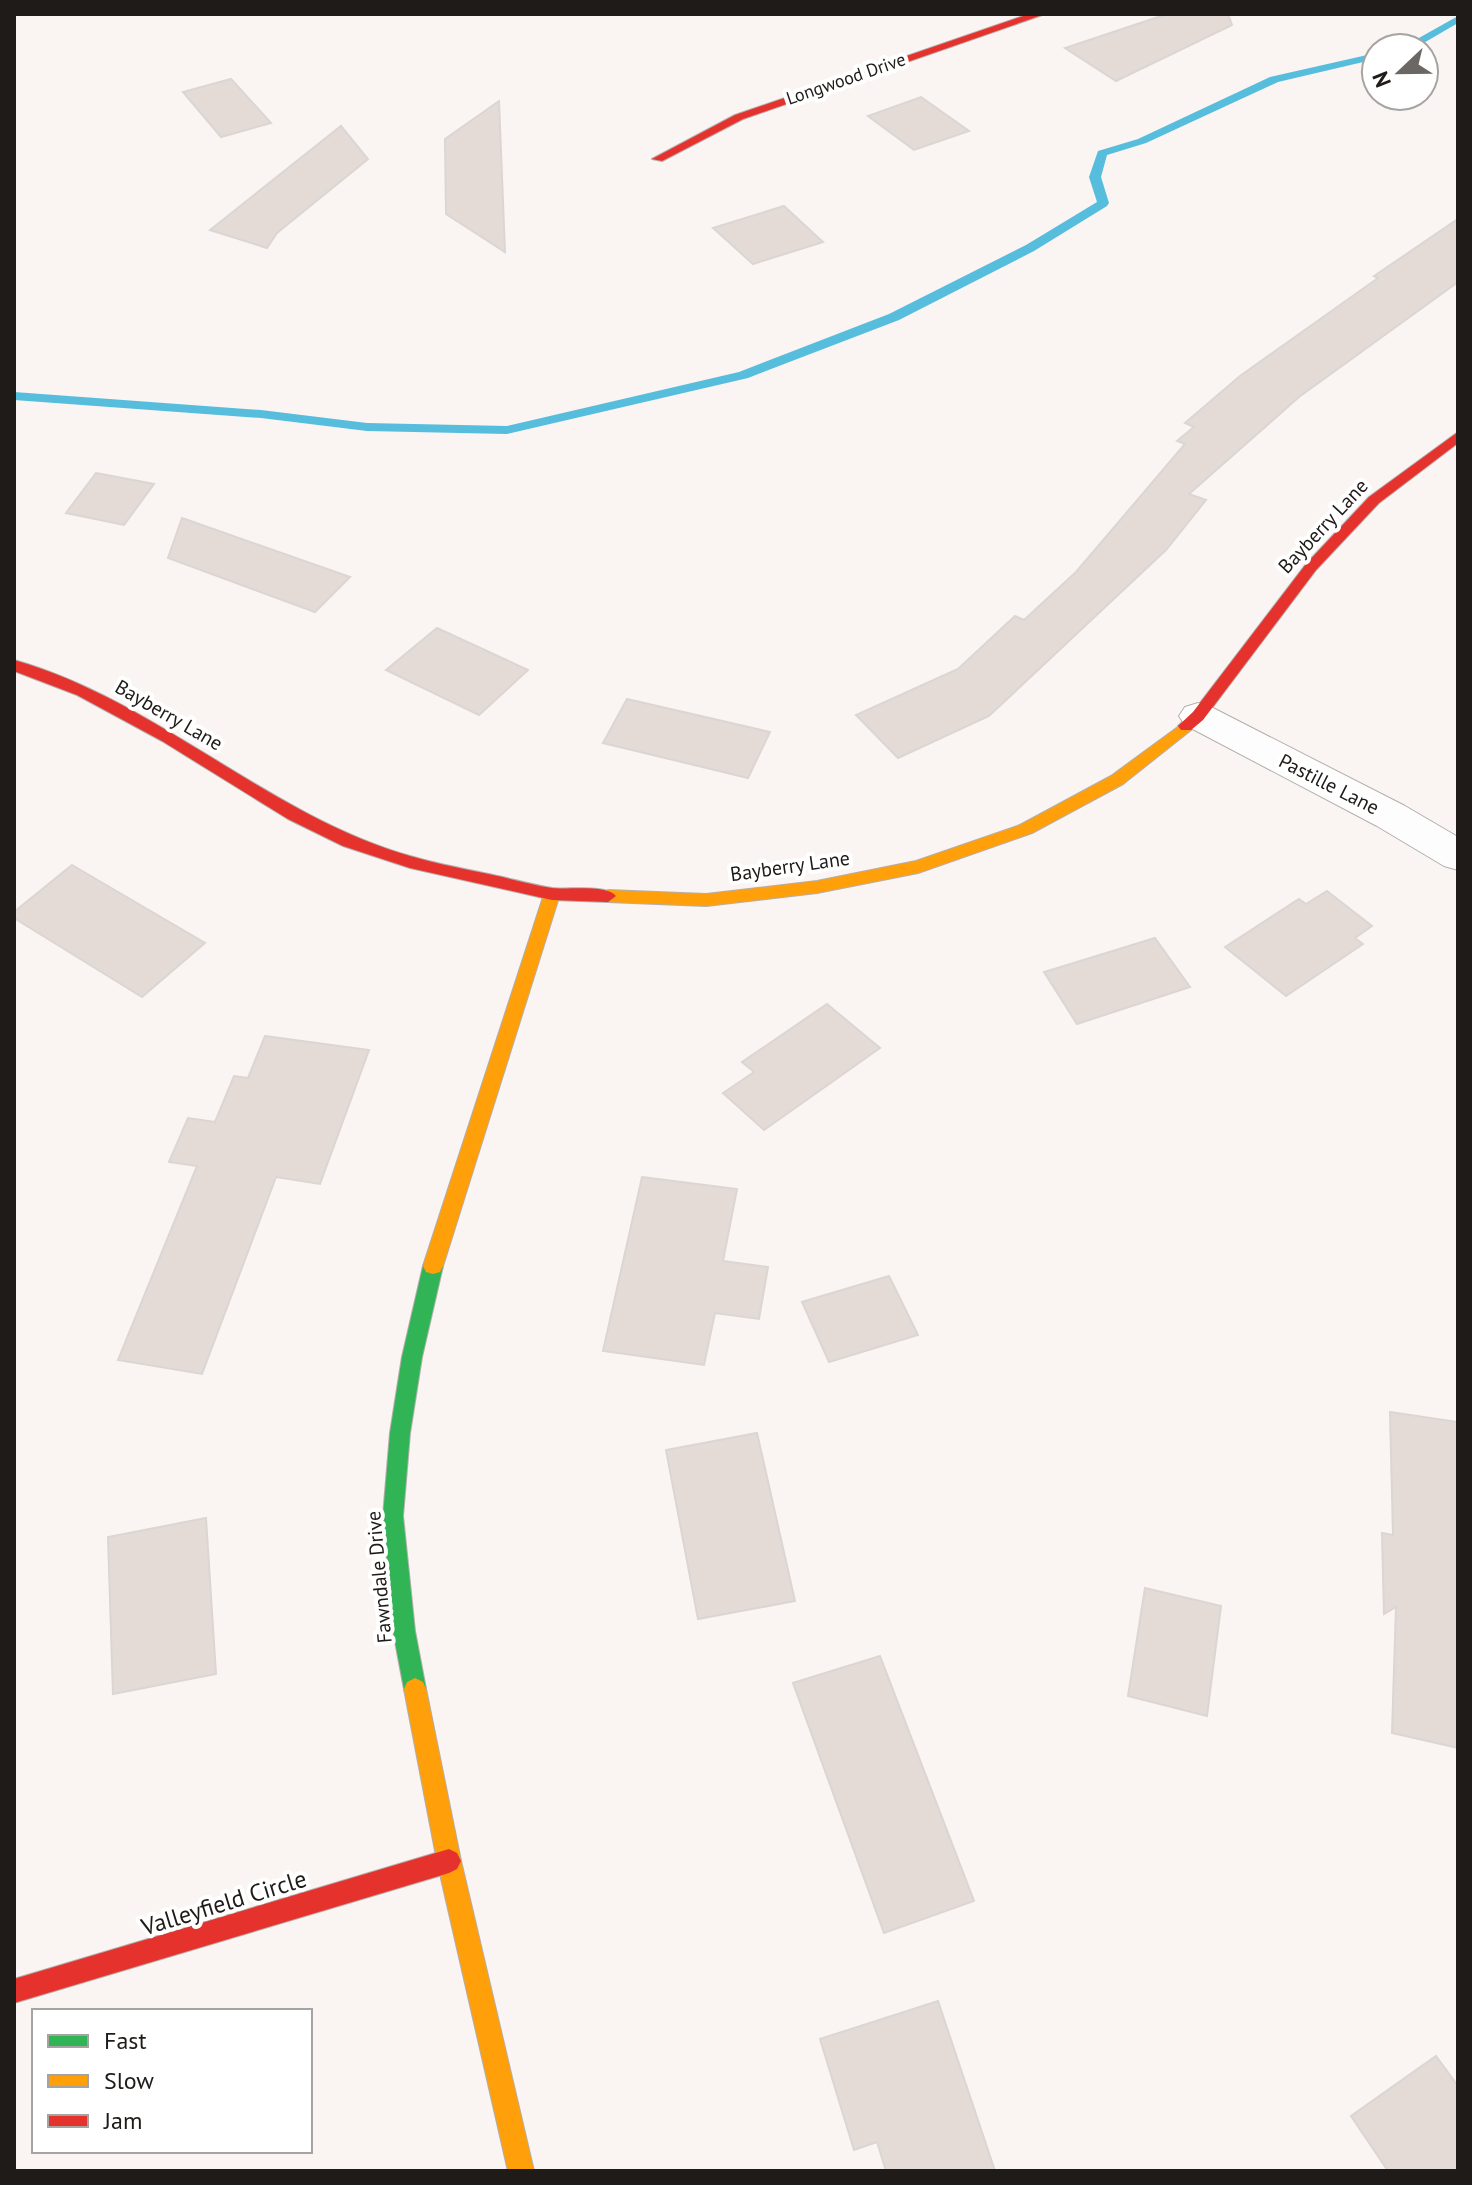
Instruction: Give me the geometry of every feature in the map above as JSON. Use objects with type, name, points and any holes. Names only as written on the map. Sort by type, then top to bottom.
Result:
[{"type":"street","name":"Longwood Drive","points":[[658,159],[754,112],[1040,14]]},
{"type":"street","name":"Bayberry Lane","points":[[14,665],[82,691],[168,737],[294,815],[349,842],[410,862],[552,894],[706,900],[817,887],[918,867],[1026,829],[1117,780],[1198,716],[1260,631],[1322,556],[1374,500],[1458,436]]},
{"type":"street","name":"Pastille Lane","points":[[1198,716],[1391,816],[1458,856]]},
{"type":"street","name":"Fawndale Drive","points":[[521,2171],[449,1861],[404,1631],[393,1516],[400,1433],[412,1357],[436,1252],[552,894]]},
{"type":"street","name":"Valleyfield Circle","points":[[14,1991],[449,1861]]},
{"type":"building","points":[[1167,14],[1228,14],[1232,25],[1116,81],[1065,48]]},
{"type":"building","points":[[231,79],[271,123],[221,137],[183,92]]},
{"type":"building","points":[[921,97],[969,131],[914,150],[868,116]]},
{"type":"building","points":[[499,101],[505,252],[446,214],[445,139]]},
{"type":"building","points":[[341,126],[368,159],[277,233],[267,248],[210,230]]},
{"type":"building","points":[[784,206],[823,242],[753,264],[713,228]]},
{"type":"building","points":[[1458,219],[1458,282],[1299,397],[1189,494],[1206,500],[1166,550],[989,716],[898,758],[856,715],[958,669],[1015,616],[1024,620],[1076,572],[1185,444],[1177,441],[1194,427],[1185,423],[1240,376],[1378,278],[1374,276]]},
{"type":"building","points":[[96,473],[154,484],[124,525],[66,513]]},
{"type":"building","points":[[182,518],[350,577],[315,612],[168,558]]},
{"type":"building","points":[[437,628],[528,670],[479,715],[386,670]]},
{"type":"building","points":[[627,699],[770,732],[748,778],[603,743]]},
{"type":"building","points":[[72,865],[205,943],[142,997],[14,918],[14,912]]},
{"type":"building","points":[[1327,891],[1372,926],[1355,938],[1363,944],[1286,996],[1225,947],[1299,899],[1306,904]]},
{"type":"building","points":[[1155,938],[1190,987],[1077,1024],[1044,972]]},
{"type":"building","points":[[827,1004],[880,1048],[764,1130],[723,1093],[754,1072],[742,1062]]},
{"type":"building","points":[[265,1036],[369,1050],[320,1184],[276,1177],[202,1374],[118,1360],[197,1166],[169,1162],[188,1118],[215,1122],[234,1076],[248,1078]]},
{"type":"building","points":[[642,1177],[737,1189],[723,1261],[768,1267],[759,1319],[715,1313],[704,1365],[603,1351]]},
{"type":"building","points":[[889,1276],[918,1335],[829,1362],[802,1302]]},
{"type":"building","points":[[1390,1412],[1458,1422],[1458,1748],[1392,1733],[1396,1607],[1384,1614],[1382,1533],[1393,1535]]},
{"type":"building","points":[[757,1433],[795,1601],[698,1619],[666,1450]]},
{"type":"building","points":[[206,1518],[216,1674],[113,1694],[108,1537]]},
{"type":"building","points":[[1145,1588],[1221,1606],[1207,1716],[1128,1696]]},
{"type":"building","points":[[880,1656],[974,1901],[884,1933],[793,1683]]},
{"type":"building","points":[[938,2001],[995,2171],[886,2171],[877,2142],[854,2150],[820,2039]]},
{"type":"building","points":[[1436,2056],[1458,2086],[1458,2171],[1388,2171],[1351,2116]]},
{"type":"waterway","points":[[1435,32],[1458,19]]},
{"type":"waterway","points":[[14,396],[261,414],[367,427],[507,430],[743,375],[894,317],[1030,248],[1103,203],[1095,177],[1102,153],[1142,141],[1274,79],[1360,60]]},
{"type":"traffic: fast","points":[[415,1689],[404,1631],[393,1516],[400,1433],[412,1357],[433,1266]]},
{"type":"traffic: slow","points":[[608,896],[706,900],[817,887],[918,867],[1026,829],[1117,780],[1186,726]]},
{"type":"traffic: slow","points":[[433,1266],[552,894]]},
{"type":"traffic: slow","points":[[415,1689],[449,1861],[521,2171]]},
{"type":"traffic: jam","points":[[658,159],[739,117],[1040,14]]},
{"type":"traffic: jam","points":[[1186,726],[1198,716],[1311,567],[1374,500],[1458,436]]},
{"type":"traffic: jam","points":[[14,665],[82,691],[168,737],[294,815],[349,842],[410,862],[552,894],[608,896]]},
{"type":"traffic: jam","points":[[14,1991],[449,1861]]}]
